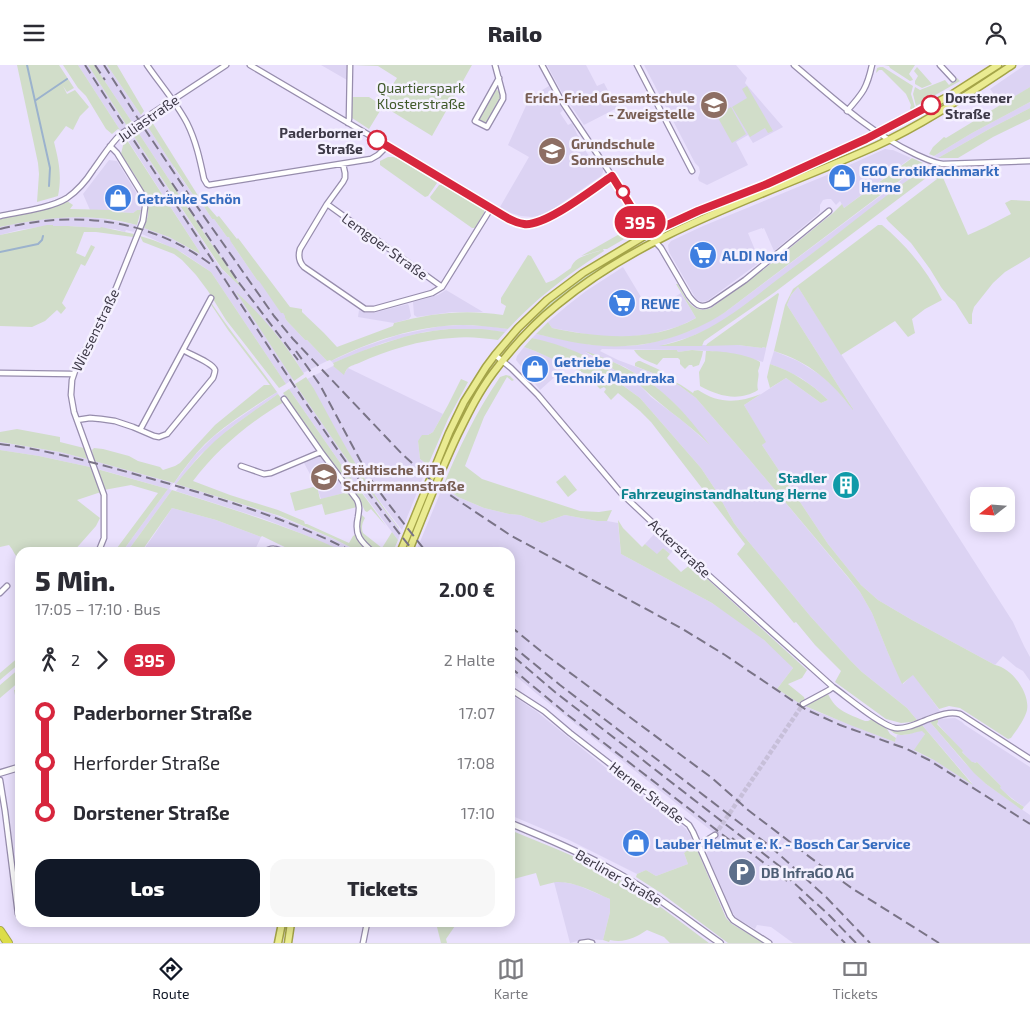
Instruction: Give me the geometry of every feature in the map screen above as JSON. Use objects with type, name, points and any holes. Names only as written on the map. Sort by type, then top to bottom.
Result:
[{"type":"highway","points":[[0,933],[7,943]]},
{"type":"main road","points":[[402,547],[449,433],[464,402],[495,355],[518,328],[547,300],[577,277],[648,234],[698,211],[767,184],[878,133],[951,95],[998,65]]},
{"type":"main road","points":[[410,547],[439,475],[470,409],[491,375],[523,338],[556,305],[608,268],[656,241],[699,220],[876,146],[927,119],[1012,65]]},
{"type":"main road","points":[[0,773],[15,768]]},
{"type":"main road","name":"Berliner Straße","points":[[515,825],[567,847],[607,867],[655,896],[720,943]]},
{"type":"main road","points":[[278,943],[281,927]]},
{"type":"main road","points":[[288,943],[290,927]]},
{"type":"street","points":[[147,65],[191,133],[199,154],[206,184],[374,158],[387,147]]},
{"type":"street","name":"Juliastraße","points":[[0,216],[52,204],[66,198],[80,187],[121,134],[226,65]]},
{"type":"street","points":[[250,65],[491,208],[523,224],[536,223],[552,216],[612,176]]},
{"type":"street","points":[[348,123],[350,119],[350,65]]},
{"type":"street","points":[[495,65],[499,79],[503,95],[503,99],[487,127],[475,121],[499,79]]},
{"type":"street","points":[[542,65],[561,100],[648,234],[665,253],[694,303],[701,306],[710,304],[744,280],[829,211]]},
{"type":"street","points":[[637,65],[692,171]]},
{"type":"street","points":[[794,65],[847,111],[878,133],[909,151],[937,163],[1030,161]]},
{"type":"street","points":[[847,111],[859,98],[867,85],[872,65]]},
{"type":"street","points":[[940,65],[953,79]]},
{"type":"street","name":"Wiesenstraße","points":[[100,547],[104,538],[104,495],[72,404],[73,374],[104,315],[145,213],[144,200],[141,193],[117,153],[110,146]]},
{"type":"street","points":[[343,164],[345,178],[300,249],[299,258],[300,263],[304,267],[360,306],[369,310],[432,293],[442,287],[491,208]]},
{"type":"street","name":"Lemgoer Straße","points":[[327,204],[442,287]]},
{"type":"street","points":[[140,430],[211,297]]},
{"type":"street","points":[[77,420],[90,418],[115,421],[157,437],[167,434],[213,378],[215,372],[213,366],[183,350]]},
{"type":"street","name":"Ackerstraße","points":[[495,355],[538,395],[621,493],[833,687],[883,724],[892,727],[909,727],[946,713],[960,714],[1030,759]]},
{"type":"street","points":[[0,373],[73,374]]},
{"type":"street","points":[[284,399],[357,500],[360,508],[356,525],[358,536],[367,547]]},
{"type":"street","points":[[241,466],[264,474],[271,473],[321,452]]},
{"type":"street","points":[[0,593],[7,586]]},
{"type":"street","points":[[803,704],[833,687]]},
{"type":"street","name":"Herner Straße","points":[[515,692],[544,711],[689,825],[730,916],[736,922],[770,943]]},
{"type":"street","points":[[0,780],[15,890]]},
{"type":"street","points":[[699,845],[714,835]]},
{"type":"street","points":[[363,943],[366,927]]},
{"type":"street","points":[[581,943],[592,943]]},
{"type":"shaded area","points":[[78,65],[88,65],[127,126],[120,130]]},
{"type":"shaded area","points":[[94,65],[107,65],[141,115],[140,117],[132,122]]},
{"type":"shaded area","points":[[321,65],[347,65],[347,80]]},
{"type":"shaded area","points":[[547,65],[586,65],[597,86],[604,83],[617,108],[584,125],[561,91]]},
{"type":"shaded area","name":"Erich-Fried Gesamtschule - Zweigstelle","points":[[644,65],[736,65],[747,78],[745,83],[783,127],[753,143],[748,135],[736,142],[748,165],[707,185],[699,181],[699,167],[695,163]]},
{"type":"shaded area","points":[[1025,65],[1030,65],[1030,87],[1002,105],[990,89]]},
{"type":"shaded area","name":"Grundschule Sonnenschule","points":[[549,86],[563,110],[560,113],[568,125],[572,123],[582,141],[580,143],[592,160],[595,159],[603,169],[603,172],[601,176],[552,210],[532,217],[521,216],[500,207],[529,157],[508,145],[530,97]]},
{"type":"shaded area","points":[[1030,102],[1030,108],[938,158],[934,156],[972,133]]},
{"type":"shaded area","points":[[144,123],[198,202],[201,202],[212,219],[229,237],[257,280],[259,280],[281,312],[286,316],[287,321],[327,361],[303,373],[275,333],[238,294],[293,379],[286,384],[211,272],[183,253],[142,234],[144,228],[169,237],[198,253],[199,251],[125,136],[131,132],[221,269],[242,287],[136,129]]},
{"type":"shaded area","points":[[885,149],[893,150],[911,158],[844,208],[840,201],[836,205],[831,199],[823,200],[818,214],[774,251],[764,228],[748,233],[760,262],[707,301],[701,302],[696,299],[669,252],[668,245],[671,241]]},
{"type":"shaded area","points":[[109,160],[117,161],[137,194],[141,203],[141,210],[133,213],[113,210],[90,210],[83,194]]},
{"type":"shaded area","points":[[923,164],[928,166],[742,308],[715,326],[690,337],[663,345],[763,347],[766,349],[763,362],[742,356],[710,351],[692,350],[678,352],[677,350],[602,349],[600,351],[663,377],[680,386],[696,398],[860,592],[872,613],[903,684],[913,674],[940,711],[917,720],[907,708],[850,660],[811,617],[743,535],[701,468],[640,398],[613,378],[616,375],[595,361],[566,348],[532,338],[536,334],[592,345],[641,345],[692,330],[724,313]],"holes":[[[585,352],[625,367],[657,388],[676,405],[710,445],[651,397],[632,377],[628,380],[605,363]]]},
{"type":"shaded area","points":[[86,217],[137,225],[134,232],[53,225],[0,235],[0,227],[30,220]]},
{"type":"shaded area","points":[[623,267],[650,312],[681,293],[696,318],[680,326],[652,334],[634,336],[597,336],[552,328],[548,322],[586,291]]},
{"type":"shaded area","points":[[798,287],[1013,622],[1030,657],[1030,681],[1023,671],[1003,656],[995,665],[878,600],[861,585],[828,544],[762,445],[765,442],[744,405],[786,378],[821,403],[828,400],[801,378],[770,364],[774,351],[798,361],[822,376],[853,409],[787,305],[791,295]]},
{"type":"shaded area","points":[[446,290],[483,312],[452,312],[417,317],[414,315],[413,302],[438,295]]},
{"type":"shaded area","points":[[408,304],[411,316],[409,319],[394,323],[358,317],[359,310],[373,313]]},
{"type":"shaded area","points":[[462,325],[508,329],[505,332],[449,329],[424,332],[383,343],[333,363],[331,361],[360,348],[398,335],[441,326]]},
{"type":"shaded area","points":[[524,347],[568,365],[540,390],[516,360]]},
{"type":"shaded area","points":[[333,366],[344,374],[348,368],[443,414],[433,432],[418,441],[420,459],[428,465],[402,530],[372,491],[356,466],[307,379]]},
{"type":"shaded area","points":[[296,385],[341,451],[401,532],[398,540],[343,467],[289,389]]},
{"type":"shaded area","points":[[277,392],[278,394],[233,426],[200,455],[176,484],[174,483],[195,455],[213,437]]},
{"type":"shaded area","points":[[0,442],[60,452],[87,459],[90,467],[0,450]]},
{"type":"shaded area","name":"Städtische KiTa Schirrmannstraße","points":[[317,456],[322,458],[348,492],[321,499],[304,463]]},
{"type":"shaded area","points":[[95,461],[173,483],[169,489],[172,490],[131,547],[126,547],[168,489],[98,469]]},
{"type":"shaded area","points":[[180,485],[275,515],[350,547],[333,547],[264,519],[176,491]]},
{"type":"shaded area","points":[[443,486],[458,497],[484,508],[520,515],[542,523],[565,515],[618,523],[621,554],[712,603],[751,629],[784,658],[793,668],[777,689],[818,712],[895,742],[897,735],[905,735],[922,730],[925,734],[915,751],[972,783],[922,725],[930,722],[964,762],[986,784],[1030,815],[1030,943],[793,943],[771,927],[757,925],[755,929],[736,918],[727,904],[707,855],[707,852],[718,836],[515,675],[515,547],[418,547]]},
{"type":"shaded area","points":[[172,508],[216,520],[261,537],[256,547],[145,547]]},
{"type":"shaded area","points":[[656,532],[675,549],[670,554],[663,548],[657,555],[645,544]]},
{"type":"shaded area","points":[[515,697],[536,711],[611,772],[685,828],[695,845],[684,853],[688,864],[656,876],[646,870],[637,874],[569,840],[515,817]]},
{"type":"shaded area","points":[[955,718],[1030,767],[1030,801],[1024,807],[999,788],[1001,786],[977,762],[972,763],[937,723],[938,719]]},
{"type":"shaded area","points":[[554,882],[577,885],[610,899],[610,912],[603,940],[585,939],[570,943]]},
{"type":"green space","points":[[17,65],[59,65],[74,88],[67,92],[63,86],[67,94],[75,90],[89,107],[80,116],[73,130],[66,126],[54,142],[60,182],[58,196],[37,202],[38,163]]},
{"type":"green space","points":[[63,65],[78,65],[120,130],[118,129],[112,134],[106,129],[86,96],[78,88]]},
{"type":"green space","points":[[88,65],[94,65],[132,122],[127,126]]},
{"type":"green space","points":[[107,65],[117,65],[144,111],[141,115]]},
{"type":"green space","name":"Quartierspark Klosterstraße","points":[[352,65],[472,65],[432,136],[383,106],[369,129],[352,118],[352,97],[369,97],[380,104],[397,78],[378,66]]},
{"type":"green space","points":[[884,65],[915,65],[909,74],[913,80],[910,81],[889,66]]},
{"type":"green space","points":[[880,67],[913,86],[911,94],[915,107],[911,110],[906,94],[882,70],[876,73],[877,68]]},
{"type":"green space","points":[[917,67],[932,84],[922,88],[915,84],[918,76],[914,71]]},
{"type":"green space","points":[[957,78],[960,81],[916,106],[913,94],[915,87],[920,90],[945,80],[949,85]]},
{"type":"green space","points":[[747,86],[773,131],[768,133],[765,128],[750,137],[732,107],[747,98],[742,89]]},
{"type":"green space","points":[[1030,87],[1030,102],[934,156],[929,154],[933,147],[944,137],[946,138]]},
{"type":"green space","points":[[495,90],[500,92],[501,98],[489,121],[483,123],[480,121],[479,116]]},
{"type":"green space","points":[[731,107],[746,134],[732,143],[717,116]]},
{"type":"green space","points":[[1030,108],[1030,119],[993,137],[958,158],[938,158],[991,128]]},
{"type":"green space","points":[[152,122],[197,194],[238,238],[290,307],[302,309],[302,312],[337,347],[393,326],[394,323],[422,317],[461,312],[503,315],[506,306],[501,303],[501,298],[528,255],[531,256],[546,283],[554,280],[571,268],[579,258],[602,250],[581,256],[623,232],[624,227],[630,221],[633,229],[631,235],[607,249],[603,249],[604,251],[553,287],[508,329],[461,325],[427,328],[378,341],[327,361],[287,321],[229,237],[212,219],[201,202],[198,202],[146,124]]},
{"type":"green space","points":[[136,129],[244,290],[222,269],[131,132]]},
{"type":"green space","points":[[125,137],[200,254],[169,237],[144,228],[148,215],[148,206],[139,182],[121,154]]},
{"type":"green space","points":[[388,157],[397,158],[436,182],[428,196],[425,197],[380,165],[380,161]]},
{"type":"green space","points":[[912,158],[923,163],[724,313],[709,322],[661,341],[627,346],[585,344],[536,334],[548,322],[552,328],[607,336],[644,335],[662,332],[679,326],[696,318],[676,284],[678,284],[687,300],[694,307],[704,310],[711,308],[763,270],[842,204],[844,208]]},
{"type":"green space","points":[[928,166],[932,168],[931,174],[775,292],[704,341],[702,346],[659,346],[695,335],[727,317]]},
{"type":"green space","points":[[941,173],[968,235],[1011,214],[1005,203],[1011,200],[1030,201],[1030,257],[1005,272],[993,283],[974,307],[972,324],[969,324],[955,302],[941,287],[911,243],[886,218],[937,179],[936,177]]},
{"type":"green space","points":[[439,185],[484,210],[475,228],[472,228],[431,199],[430,197]]},
{"type":"green space","points":[[67,201],[73,205],[70,209],[113,210],[133,213],[141,210],[137,225],[103,218],[68,217],[0,227],[0,219],[48,208]]},
{"type":"green space","points":[[47,225],[101,227],[134,234],[133,237],[84,232],[76,253],[85,257],[91,245],[95,247],[85,266],[81,264],[62,303],[66,308],[61,314],[57,310],[45,321],[32,327],[0,326],[0,235]]},
{"type":"green space","points":[[878,225],[882,225],[908,250],[930,279],[942,300],[912,319],[915,333],[908,337],[895,321],[841,355],[798,287],[791,295],[787,305],[853,410],[828,381],[809,367],[774,351],[785,305],[793,289]]},
{"type":"green space","points":[[140,236],[176,249],[211,272],[286,384],[279,388],[226,320],[196,275],[182,260],[174,254],[143,242]]},
{"type":"green space","points":[[634,245],[635,247],[578,285],[524,330],[544,308],[570,286]]},
{"type":"green space","points":[[236,292],[273,330],[304,374],[294,381]]},
{"type":"green space","points":[[778,293],[766,348],[738,345],[706,346],[707,344]]},
{"type":"green space","points":[[210,303],[277,392],[205,444],[174,483],[94,461],[92,450],[94,448],[129,456],[138,461],[160,467],[163,470],[175,466],[215,425],[264,385],[270,385]]},
{"type":"green space","points":[[449,329],[482,329],[505,332],[498,340],[458,337],[404,346],[352,366],[347,369],[344,375],[333,366],[333,363],[390,341],[419,333]]},
{"type":"green space","points":[[532,338],[566,348],[597,362],[616,375],[614,379],[640,398],[701,468],[734,523],[811,617],[862,672],[907,708],[917,720],[901,723],[886,719],[835,682],[841,671],[815,645],[796,622],[794,623],[737,554],[745,544],[651,422],[618,393],[611,400],[604,392],[606,389],[604,387],[600,389],[586,374],[524,347]]},
{"type":"green space","points":[[634,350],[703,351],[699,365],[693,367],[689,365],[685,369],[680,364],[678,358],[663,358],[657,365],[641,358]]},
{"type":"green space","points":[[585,351],[620,365],[663,392],[692,422],[710,445],[650,395],[632,377],[628,380]]},
{"type":"green space","points":[[706,351],[734,353],[760,362],[758,390],[751,394],[736,397],[714,393],[700,386],[699,372],[705,361]]},
{"type":"green space","points":[[638,361],[662,371],[666,377],[693,393],[698,390],[713,398],[729,401],[761,394],[744,405],[766,442],[762,445],[828,544],[861,585],[878,600],[1008,671],[1019,682],[1026,696],[1027,710],[1011,738],[1008,739],[960,708],[949,706],[939,709],[913,675],[902,684],[872,613],[860,592],[848,577],[696,398],[680,386],[663,377],[635,366],[635,363]]},
{"type":"green space","points":[[770,364],[786,370],[801,379],[828,400],[821,403],[786,378],[770,388],[767,377]]},
{"type":"green space","points":[[487,371],[467,408],[435,478],[457,423]]},
{"type":"green space","points":[[506,375],[514,380],[512,381],[507,377],[484,417],[465,466],[482,479],[580,511],[599,512],[612,510],[607,521],[565,515],[542,523],[520,515],[484,508],[458,497],[443,486],[483,403],[500,377]]},
{"type":"green space","points":[[306,377],[364,478],[399,529],[341,451],[295,384]]},
{"type":"green space","points":[[461,379],[468,382],[448,419],[428,465],[420,459],[418,441],[422,435],[428,435],[433,432]]},
{"type":"green space","points":[[289,389],[386,526],[371,509],[367,512],[365,511],[360,501],[283,393]]},
{"type":"green space","points":[[278,394],[284,402],[259,418],[223,447],[193,481],[278,510],[349,543],[356,534],[363,547],[350,547],[280,516],[176,484],[215,441]]},
{"type":"green space","points":[[17,429],[60,437],[60,442],[84,448],[87,459],[60,452],[0,442],[0,432]]},
{"type":"green space","points":[[0,450],[90,467],[101,492],[77,500],[100,518],[96,526],[77,547],[15,547],[15,554],[9,545],[0,547]]},
{"type":"green space","points":[[97,469],[168,489],[126,547],[118,547],[158,493],[131,485],[104,490]]},
{"type":"green space","points":[[565,475],[577,490],[568,497],[556,482]]},
{"type":"green space","points":[[317,486],[320,499],[348,492],[356,502],[357,507],[325,515],[322,504],[295,511],[290,493]]},
{"type":"green space","points":[[172,490],[281,526],[333,547],[285,547],[262,536],[216,520],[172,508],[145,547],[131,547]]},
{"type":"green space","points":[[362,515],[365,518],[362,525],[363,533],[381,547],[372,547],[362,537],[359,529],[360,516]]},
{"type":"green space","points":[[618,520],[623,528],[642,547],[645,544],[657,554],[663,548],[670,554],[667,558],[681,572],[691,564],[807,670],[802,678],[788,684],[805,700],[799,703],[777,689],[793,668],[764,640],[712,603],[621,554]]},
{"type":"green space","points":[[392,532],[398,540],[395,547],[383,547]]},
{"type":"green space","points":[[15,660],[15,667],[0,680],[0,673]]},
{"type":"green space","points":[[15,672],[15,685],[0,698],[0,685]]},
{"type":"green space","points":[[828,694],[831,700],[843,711],[865,721],[872,719],[887,729],[896,738],[895,742],[805,706]]},
{"type":"green space","points":[[938,719],[937,724],[962,752],[972,762],[977,762],[1001,786],[1000,788],[1024,807],[1022,810],[974,773],[930,722]]},
{"type":"green space","points":[[922,725],[973,785],[934,760],[914,750],[925,734],[922,731],[901,735],[889,729],[903,730]]},
{"type":"green space","points":[[515,832],[569,854],[625,883],[709,943],[670,943],[664,937],[647,930],[625,940],[610,940],[609,942],[603,940],[610,912],[610,899],[570,883],[556,882],[540,886],[536,873],[515,879]]},
{"type":"green space","points":[[695,845],[726,918],[732,924],[764,943],[728,943],[661,893],[636,877],[637,874],[646,870],[656,876],[688,864],[684,853]]},
{"type":"green space","points":[[437,927],[454,927],[446,939],[447,943],[441,943]]},
{"type":"waterway","points":[[27,65],[50,168],[49,186]]},
{"type":"waterway","points":[[36,100],[67,79]]},
{"type":"waterway","points":[[0,252],[38,244],[43,236]]},
{"type":"tunnel","points":[[715,835],[803,704]]},
{"type":"railway","points":[[85,65],[305,402],[347,464],[410,547]]},
{"type":"railway","points":[[95,65],[105,80]]},
{"type":"railway","points":[[104,65],[189,195],[274,316],[293,339],[402,454],[441,489],[510,535],[681,628],[805,709],[840,725],[907,749],[929,760],[1030,824]]},
{"type":"railway","points":[[172,183],[240,284],[298,360]]},
{"type":"railway","points":[[0,229],[56,220],[110,222],[137,228],[162,237],[188,249],[212,265]]},
{"type":"railway","points":[[296,351],[320,385],[372,481],[422,547]]},
{"type":"railway","points":[[0,444],[82,460],[163,482],[285,521],[342,547]]},
{"type":"railway","points":[[515,630],[712,778],[748,810],[832,874],[939,943]]},
{"type":"railway","points":[[515,648],[560,685],[771,847],[826,897],[870,943]]},
{"type":"railway","points":[[515,658],[555,692],[791,875]]},
{"type":"railway","points":[[515,671],[569,716],[736,845]]},
{"type":"railway","points":[[732,838],[787,881]]},
{"type":"railway","points":[[784,874],[829,915],[856,943]]},
{"type":"railway","points":[[799,897],[845,943]]},
{"type":"bus line","name":"395","points":[[377,140],[499,213],[523,224],[540,222],[552,216],[612,176],[648,234],[683,217],[767,184],[866,139],[931,105]]},
{"type":"place","name":"Erich-Fried Gesamtschule - Zweigstelle","points":[[714,105]]},
{"type":"place","name":"Dorstener Straße","points":[[931,105]]},
{"type":"place","name":"Paderborner Straße","points":[[377,140]]},
{"type":"place","name":"Grundschule Sonnenschule","points":[[552,151]]},
{"type":"place","name":"EGO Erotikfachmarkt Herne","points":[[842,178]]},
{"type":"place","name":"Getränke Schön","points":[[118,198]]},
{"type":"place","name":"ALDI Nord","points":[[703,255]]},
{"type":"place","name":"REWE","points":[[622,303]]},
{"type":"place","name":"Getriebe Technik Mandraka","points":[[535,369]]},
{"type":"place","name":"Städtische KiTa Schirrmannstraße","points":[[324,477]]},
{"type":"place","name":"Stadler Fahrzeuginstandhaltung Herne","points":[[846,485]]},
{"type":"place","name":"Lauber Helmut e. K. - Bosch Car Service","points":[[636,843]]},
{"type":"place","name":"DB InfraGO AG","points":[[742,872]]}]
